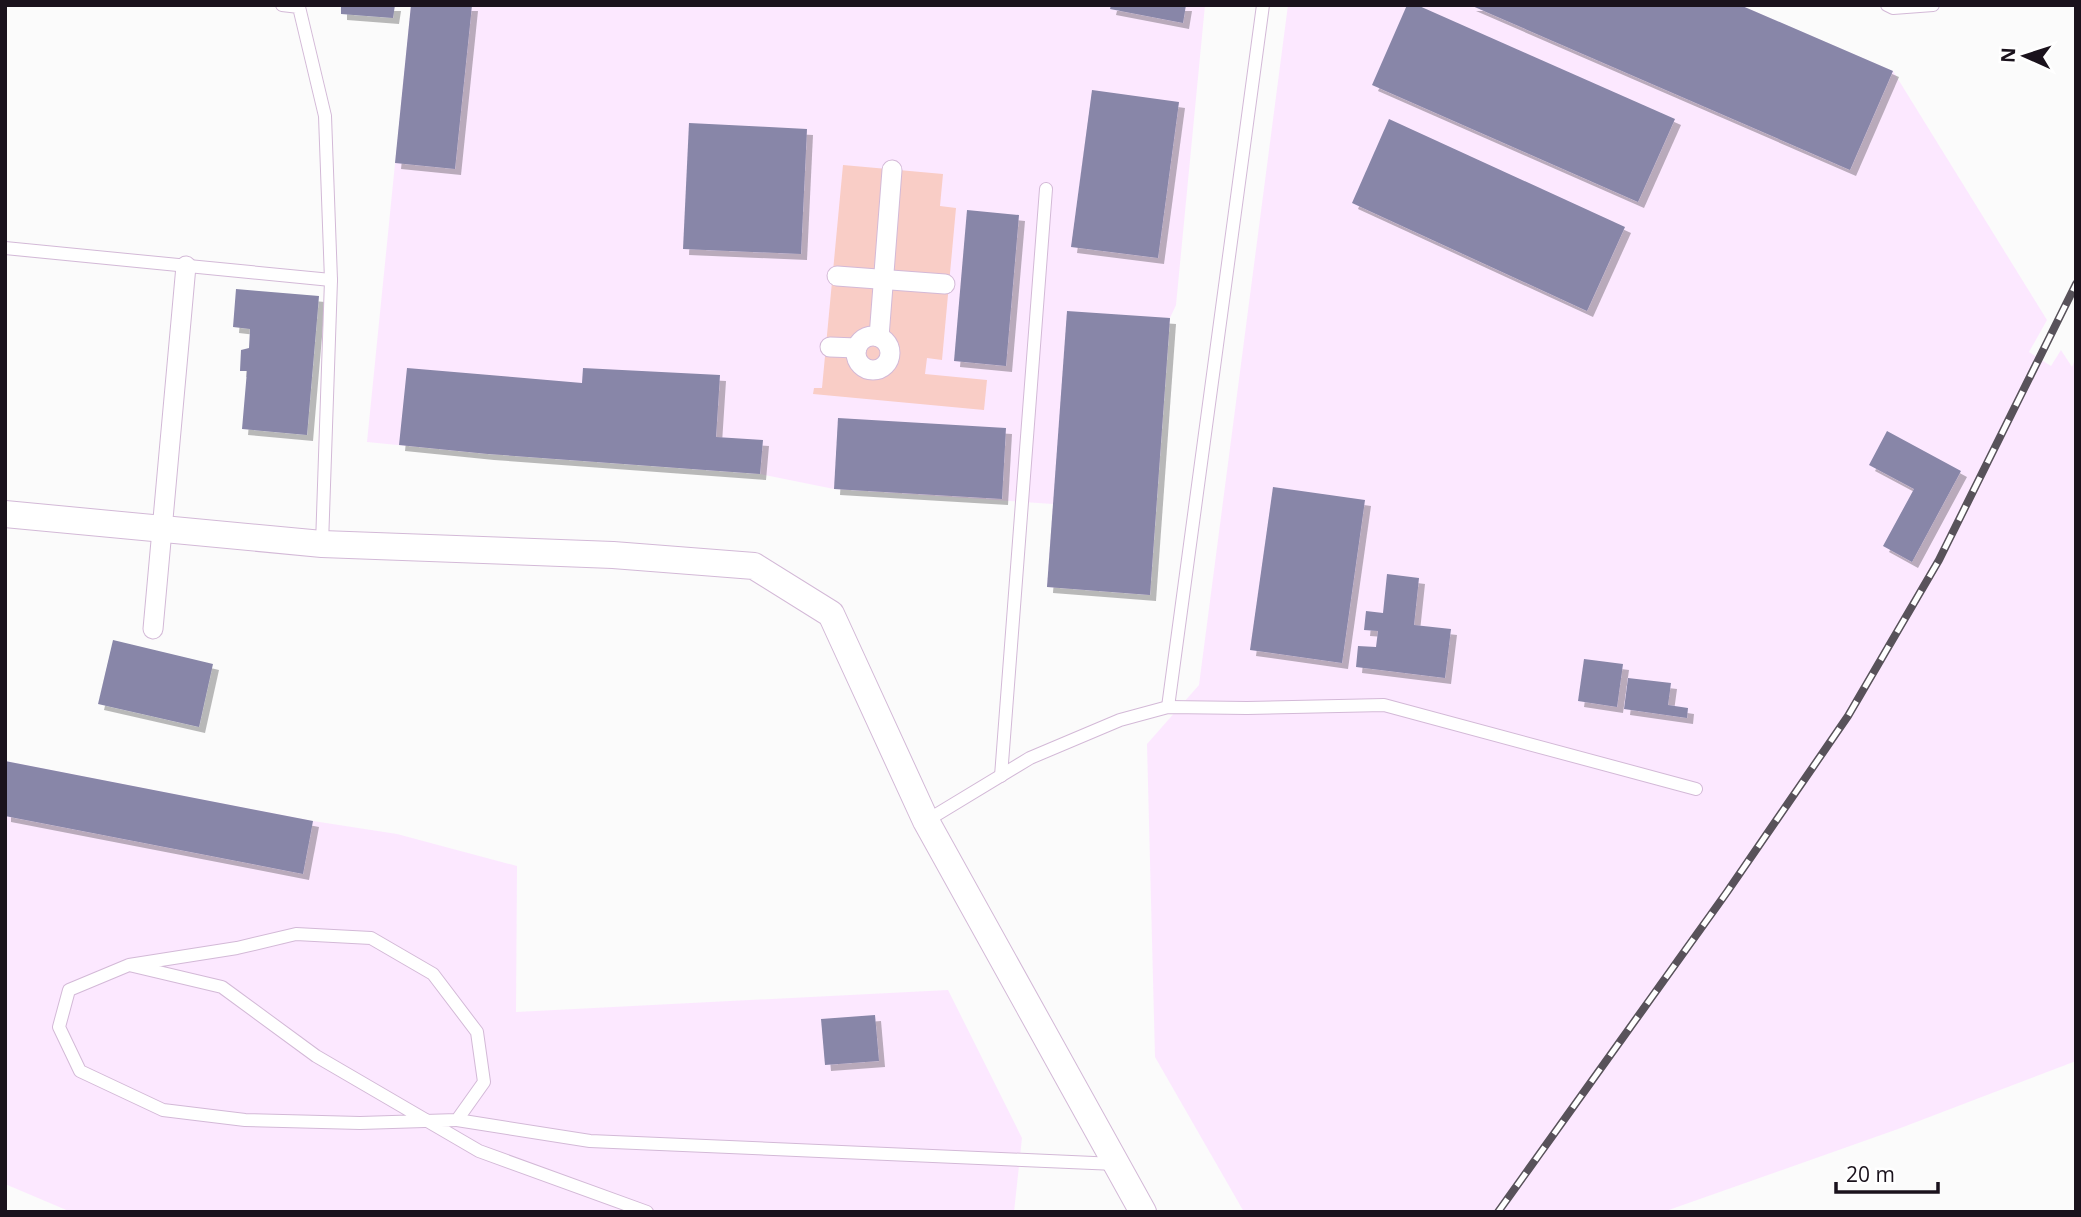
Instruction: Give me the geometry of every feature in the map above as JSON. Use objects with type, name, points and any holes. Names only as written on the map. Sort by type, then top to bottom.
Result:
[{"type":"street","points":[[879,337],[892,170]]},
{"type":"street","points":[[153,629],[186,266]]},
{"type":"street","points":[[837,276],[945,284]]},
{"type":"street","points":[[868,336],[879,337],[889,349],[889,359],[882,367],[871,369],[860,365],[857,348],[868,336]]},
{"type":"street","points":[[830,347],[857,348]]},
{"type":"street","points":[[5,514],[322,544],[613,555],[754,566],[831,614],[926,821],[1143,1212]]},
{"type":"lane","points":[[282,5],[299,7],[325,116],[331,280],[322,544]]},
{"type":"lane","points":[[1168,707],[1263,5]]},
{"type":"lane","points":[[1887,5],[1893,8],[1933,5]]},
{"type":"lane","points":[[1001,776],[1046,189]]},
{"type":"lane","points":[[5,248],[331,280]]},
{"type":"lane","points":[[926,821],[1030,758],[1120,720],[1168,707],[1384,705],[1696,789]]},
{"type":"lane","points":[[457,1120],[484,1082],[477,1032],[433,974],[370,938],[296,934],[237,948],[130,965],[69,990],[59,1027],[80,1071],[163,1110],[245,1120],[360,1123],[457,1120],[590,1141],[1117,1164]]},
{"type":"lane","points":[[130,965],[222,987],[316,1056],[479,1151],[647,1212]]},
{"type":"shaded area","points":[[411,5],[1205,5],[1176,305],[1170,318],[1150,595],[1047,587],[1053,504],[834,489],[760,474],[488,454],[367,442]]},
{"type":"shaded area","points":[[1288,5],[1740,5],[1893,71],[2047,320],[2029,352],[2051,366],[2061,350],[2072,367],[2076,357],[2076,1061],[1898,1129],[1663,1212],[1244,1212],[1155,1057],[1147,744],[1199,685]]},
{"type":"shaded area","points":[[843,165],[943,174],[940,206],[956,208],[942,360],[927,358],[925,374],[987,380],[984,410],[813,394],[814,388],[822,388]]},
{"type":"shaded area","points":[[5,761],[313,821],[397,834],[517,866],[516,1012],[948,990],[1022,1138],[1014,1212],[71,1212],[5,1184]]},
{"type":"building","points":[[341,5],[395,5],[393,18],[341,14]]},
{"type":"building","points":[[411,5],[472,5],[455,169],[395,163]]},
{"type":"building","points":[[1111,5],[1186,5],[1183,23],[1110,9]]},
{"type":"building","points":[[1407,5],[1417,5],[1675,119],[1638,202],[1372,85]]},
{"type":"building","points":[[1470,5],[1740,5],[1893,71],[1850,170]]},
{"type":"building","points":[[1092,90],[1179,102],[1158,258],[1071,247]]},
{"type":"building","points":[[1389,119],[1625,227],[1587,311],[1352,203]]},
{"type":"building","points":[[689,123],[807,129],[801,254],[683,249]]},
{"type":"building","points":[[967,210],[1019,215],[1006,366],[954,361]]},
{"type":"building","points":[[236,289],[319,296],[307,435],[242,429],[247,371],[240,371],[241,350],[249,348],[250,329],[233,327]]},
{"type":"building","points":[[1067,311],[1170,318],[1150,595],[1047,587]]},
{"type":"building","points":[[407,368],[582,383],[583,368],[720,375],[716,437],[763,440],[760,474],[399,445]]},
{"type":"building","points":[[838,418],[1006,428],[1002,499],[834,489]]},
{"type":"building","points":[[1887,431],[1961,471],[1912,562],[1883,546],[1914,489],[1869,465]]},
{"type":"building","points":[[1273,487],[1365,500],[1342,663],[1250,650]]},
{"type":"building","points":[[1387,574],[1419,578],[1414,625],[1451,629],[1445,678],[1356,667],[1358,646],[1376,647],[1378,631],[1364,630],[1366,611],[1383,613]]},
{"type":"building","points":[[113,640],[213,664],[199,727],[98,704]]},
{"type":"building","points":[[1584,659],[1623,664],[1617,707],[1578,701]]},
{"type":"building","points":[[1628,678],[1671,683],[1668,705],[1688,708],[1687,718],[1624,709]]},
{"type":"building","points":[[5,761],[313,821],[303,874],[5,816]]},
{"type":"building","points":[[875,1015],[879,1061],[825,1065],[821,1019]]},
{"type":"railway","points":[[1498,1212],[1727,892],[1848,716],[1939,560],[2076,284]]}]
